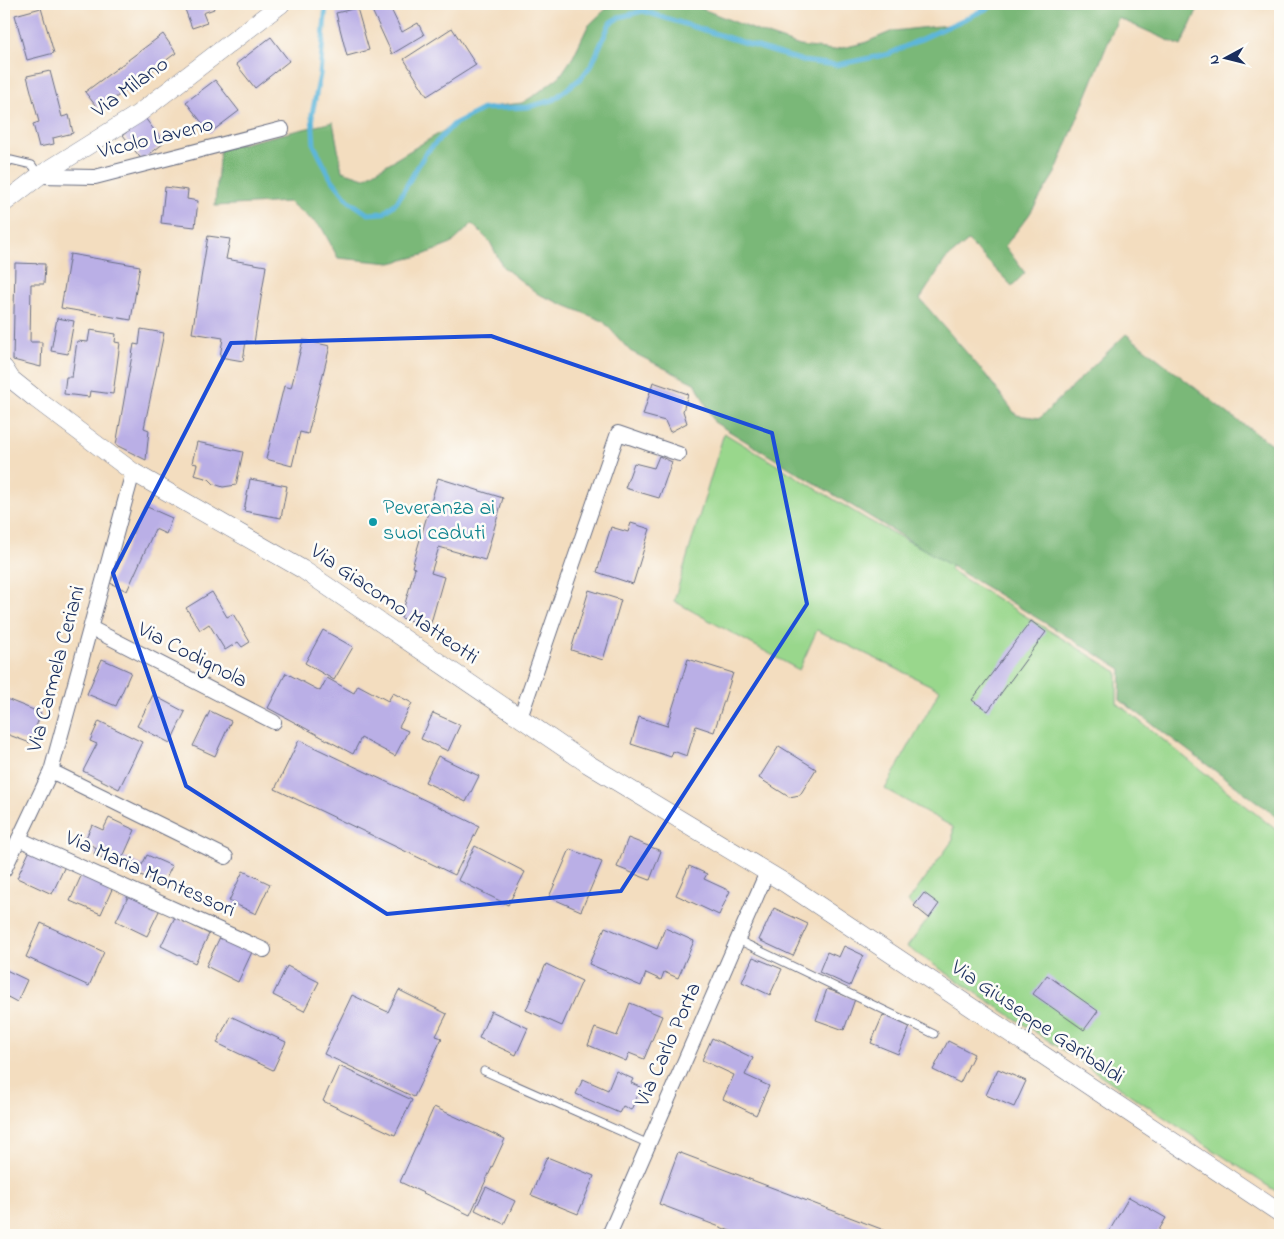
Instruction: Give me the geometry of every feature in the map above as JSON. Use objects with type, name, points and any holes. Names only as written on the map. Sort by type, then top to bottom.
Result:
[{"type":"street","name":"Via Milano","points":[[4,203],[40,176],[138,114],[281,4]]},
{"type":"street","name":"Vicolo Laveno","points":[[40,176],[96,177],[282,129]]},
{"type":"street","name":"Via Giacomo Matteotti","points":[[4,368],[12,379],[36,400],[133,472],[302,569],[588,764],[767,872]]},
{"type":"street","points":[[520,718],[618,433],[678,454]]},
{"type":"street","name":"Via Carmela Ceriani","points":[[4,870],[52,771],[64,720],[133,472]]},
{"type":"street","name":"Via Codignola","points":[[91,628],[274,722]]},
{"type":"street","points":[[52,771],[226,857]]},
{"type":"street","name":"Via Maria Montessori","points":[[19,839],[264,950]]},
{"type":"street","name":"Via Carlo Porta","points":[[609,1235],[767,872]]},
{"type":"street","name":"Via Giuseppe Garibaldi","points":[[767,872],[1280,1213]]},
{"type":"lane","points":[[4,166],[11,160],[32,165],[40,176]]},
{"type":"lane","points":[[738,940],[934,1034]]},
{"type":"lane","points":[[484,1071],[649,1144]]},
{"type":"highlighted area","points":[[491,336],[772,433],[807,604],[621,891],[387,914],[186,786],[113,573],[231,343]]},
{"type":"green space","points":[[615,4],[690,4],[800,46],[833,50],[864,43],[893,31],[957,24],[971,17],[987,4],[1200,4],[1181,46],[1118,18],[1055,173],[1029,215],[1005,246],[1025,273],[1012,286],[968,241],[945,260],[920,299],[986,375],[1016,415],[1040,418],[1126,334],[1230,415],[1280,450],[1280,819],[1120,700],[1121,669],[714,422],[696,384],[630,351],[603,321],[538,294],[503,267],[490,242],[472,224],[451,244],[423,255],[391,263],[338,258],[322,228],[289,202],[215,206],[220,149],[333,122],[342,171],[364,178],[482,108],[522,103],[535,95],[560,76],[573,57],[588,26],[606,9]]},
{"type":"green space","points":[[724,433],[868,520],[952,564],[950,570],[1117,672],[1117,703],[1280,833],[1280,1194],[907,947],[929,918],[908,902],[953,840],[953,827],[885,789],[940,690],[817,630],[799,670],[674,601]]},
{"type":"building","points":[[183,4],[212,4],[214,9],[203,13],[207,23],[192,28]]},
{"type":"building","points":[[369,4],[389,5],[402,32],[418,23],[424,35],[392,54]]},
{"type":"building","points":[[41,8],[54,53],[27,60],[15,15]]},
{"type":"building","points":[[357,8],[369,50],[347,56],[336,13]]},
{"type":"building","points":[[452,28],[476,65],[427,96],[404,59]]},
{"type":"building","points":[[163,34],[176,53],[99,110],[85,92]]},
{"type":"building","points":[[271,37],[289,61],[255,88],[236,64]]},
{"type":"building","points":[[50,71],[62,117],[69,115],[73,133],[53,138],[54,144],[39,147],[33,124],[39,122],[27,76]]},
{"type":"building","points":[[215,80],[239,111],[210,133],[186,102]]},
{"type":"building","points":[[145,118],[164,143],[142,160],[123,135]]},
{"type":"building","points":[[165,187],[188,190],[187,199],[198,201],[195,227],[161,223]]},
{"type":"building","points":[[208,236],[230,239],[226,259],[266,266],[254,343],[246,341],[243,361],[220,357],[223,338],[192,333]]},
{"type":"building","points":[[70,254],[140,266],[131,320],[61,308]]},
{"type":"building","points":[[15,263],[45,264],[44,284],[31,284],[30,342],[42,342],[41,367],[13,360]]},
{"type":"building","points":[[57,318],[74,321],[68,354],[51,351]]},
{"type":"building","points":[[141,329],[164,333],[144,428],[149,430],[146,460],[116,445],[134,344],[139,345]]},
{"type":"building","points":[[90,330],[116,334],[115,342],[120,343],[113,394],[90,391],[89,397],[64,394],[66,377],[72,377],[77,341],[88,342]]},
{"type":"building","points":[[303,340],[330,346],[308,434],[300,432],[292,466],[266,459],[284,386],[291,388]]},
{"type":"building","points":[[653,382],[688,394],[683,411],[687,423],[670,432],[665,421],[643,415]]},
{"type":"building","points":[[197,442],[243,452],[236,485],[223,487],[214,484],[209,479],[194,475],[197,464],[192,463]]},
{"type":"building","points":[[659,456],[672,462],[659,498],[625,488],[634,463],[654,468]]},
{"type":"building","points":[[438,478],[503,498],[485,560],[439,547],[431,573],[444,577],[430,626],[401,618],[415,568],[412,567]]},
{"type":"building","points":[[250,479],[287,486],[281,518],[244,511]]},
{"type":"building","points":[[145,506],[172,518],[166,534],[155,529],[127,591],[110,583]]},
{"type":"building","points":[[631,523],[650,529],[633,584],[597,572],[611,527],[628,532]]},
{"type":"building","points":[[589,590],[621,600],[603,660],[571,650]]},
{"type":"building","points":[[212,592],[227,617],[233,614],[250,642],[242,647],[238,642],[225,650],[209,624],[200,630],[186,608]]},
{"type":"building","points":[[1031,621],[1046,632],[988,711],[972,700]]},
{"type":"building","points":[[323,630],[353,647],[334,680],[305,663]]},
{"type":"building","points":[[102,659],[131,672],[116,706],[87,694]]},
{"type":"building","points":[[688,659],[733,673],[714,732],[696,726],[687,756],[673,751],[671,757],[631,744],[639,717],[667,726]]},
{"type":"building","points":[[286,673],[320,691],[327,678],[354,693],[358,685],[388,701],[393,693],[412,703],[399,727],[408,731],[395,756],[361,738],[353,754],[268,708]]},
{"type":"building","points":[[153,695],[185,712],[170,743],[137,726]]},
{"type":"building","points":[[4,698],[41,713],[30,743],[4,733]]},
{"type":"building","points":[[210,711],[231,721],[215,756],[193,746]]},
{"type":"building","points":[[433,713],[460,725],[448,751],[421,739]]},
{"type":"building","points":[[99,721],[142,742],[119,789],[83,771],[97,744],[90,741]]},
{"type":"building","points":[[299,740],[479,826],[455,875],[275,789]]},
{"type":"building","points":[[779,746],[816,769],[800,795],[789,797],[759,778]]},
{"type":"building","points":[[438,756],[479,776],[466,802],[425,782]]},
{"type":"building","points":[[109,818],[135,830],[123,857],[142,865],[147,855],[172,866],[163,885],[94,854],[97,848],[84,842],[92,825],[103,830]]},
{"type":"building","points":[[628,838],[661,851],[650,880],[617,867]]},
{"type":"building","points":[[475,846],[525,872],[508,905],[458,880]]},
{"type":"building","points":[[570,849],[602,862],[581,911],[549,897]]},
{"type":"building","points":[[30,850],[65,866],[52,894],[17,878]]},
{"type":"building","points":[[689,866],[707,874],[704,879],[730,891],[719,915],[676,895]]},
{"type":"building","points":[[243,871],[270,884],[256,914],[229,901]]},
{"type":"building","points":[[82,874],[113,887],[101,914],[70,901]]},
{"type":"building","points":[[924,893],[939,904],[929,918],[914,906]]},
{"type":"building","points":[[129,895],[160,909],[147,936],[116,921]]},
{"type":"building","points":[[774,908],[808,924],[793,956],[759,940]]},
{"type":"building","points":[[175,917],[209,934],[195,963],[161,946]]},
{"type":"building","points":[[41,923],[104,952],[89,986],[26,957]]},
{"type":"building","points":[[605,927],[657,949],[665,928],[694,941],[678,978],[664,972],[661,980],[646,973],[641,986],[589,964]]},
{"type":"building","points":[[220,937],[252,952],[238,982],[206,966]]},
{"type":"building","points":[[844,946],[863,955],[850,986],[819,972],[827,952],[839,957]]},
{"type":"building","points":[[753,957],[782,969],[770,995],[742,982]]},
{"type":"building","points":[[546,964],[582,981],[562,1026],[526,1010]]},
{"type":"building","points":[[287,966],[319,982],[304,1011],[273,995]]},
{"type":"building","points":[[4,969],[27,980],[17,1002],[4,995]]},
{"type":"building","points":[[1047,975],[1098,1011],[1084,1030],[1033,994]]},
{"type":"building","points":[[827,989],[855,999],[844,1030],[816,1020]]},
{"type":"building","points":[[399,990],[447,1014],[436,1036],[442,1038],[414,1097],[324,1054],[352,995],[388,1012]]},
{"type":"building","points":[[630,1003],[662,1016],[644,1059],[629,1053],[626,1061],[588,1045],[595,1028],[617,1036]]},
{"type":"building","points":[[491,1011],[528,1028],[516,1055],[479,1038]]},
{"type":"building","points":[[883,1015],[910,1027],[898,1054],[871,1043]]},
{"type":"building","points":[[230,1016],[286,1042],[273,1070],[217,1043]]},
{"type":"building","points":[[712,1038],[753,1058],[745,1075],[769,1086],[756,1115],[723,1099],[734,1075],[702,1060]]},
{"type":"building","points":[[948,1041],[974,1054],[960,1083],[933,1070]]},
{"type":"building","points":[[339,1066],[412,1100],[395,1135],[323,1101]]},
{"type":"building","points":[[998,1069],[1026,1081],[1014,1107],[986,1095]]},
{"type":"building","points":[[616,1071],[633,1079],[631,1083],[641,1087],[631,1110],[623,1106],[619,1113],[576,1094],[583,1079],[608,1090]]},
{"type":"building","points":[[434,1107],[505,1139],[470,1215],[400,1182]]},
{"type":"building","points":[[678,1152],[897,1235],[741,1235],[659,1204]]},
{"type":"building","points":[[547,1157],[594,1176],[578,1214],[531,1195]]},
{"type":"building","points":[[486,1187],[515,1201],[504,1224],[475,1210]]},
{"type":"building","points":[[1129,1197],[1166,1218],[1156,1235],[1107,1235]]},
{"type":"waterway","points":[[326,4],[320,75],[312,114],[314,145],[330,177],[349,201],[368,214],[384,213],[397,202],[425,154],[454,124],[483,109],[528,107],[553,100],[581,78],[592,64],[610,23],[620,17],[643,11],[803,61],[836,65],[889,54],[997,4]]},
{"type":"place","name":"Peveranza ai suoi caduti","points":[[373,522]]}]
